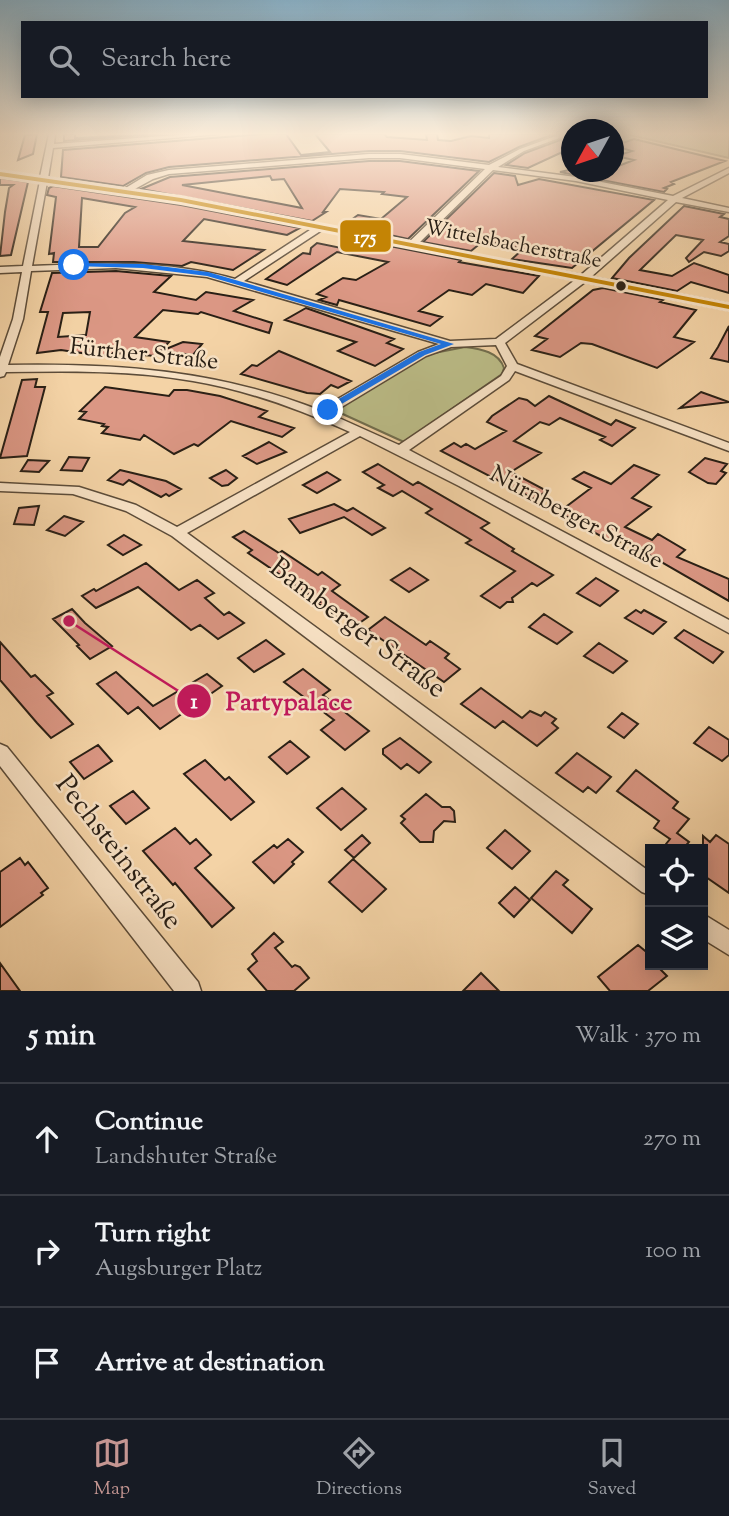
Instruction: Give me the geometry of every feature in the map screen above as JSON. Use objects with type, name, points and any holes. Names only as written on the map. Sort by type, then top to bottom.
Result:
[{"type":"street","points":[[1,370],[18,319],[44,180]]},
{"type":"street","name":"Wittelsbacherstraße","points":[[52,180],[321,227],[729,307]]},
{"type":"street","points":[[125,192],[145,180]]},
{"type":"street","points":[[411,245],[478,180]]},
{"type":"street","points":[[582,180],[729,210]]},
{"type":"street","points":[[322,414],[422,354],[450,344],[499,342],[584,278],[674,199],[710,180]]},
{"type":"street","points":[[238,281],[321,227]]},
{"type":"street","points":[[0,270],[74,265],[186,270],[238,281],[450,344]]},
{"type":"street","points":[[499,342],[513,366],[729,447]]},
{"type":"street","points":[[401,450],[505,378],[513,366]]},
{"type":"street","name":"Fürther Straße","points":[[1,370],[83,367],[174,374],[231,385],[322,414],[360,431]]},
{"type":"street","points":[[177,534],[360,431]]},
{"type":"street","name":"Nürnberger Straße","points":[[360,431],[401,450],[729,627]]},
{"type":"street","name":"Bamberger Straße","points":[[0,487],[74,491],[131,508],[177,534],[645,881]]},
{"type":"street","name":"Pechsteinstraße","points":[[0,752],[189,991]]},
{"type":"street","points":[[708,929],[729,944]]},
{"type":"green space","points":[[465,347],[494,355],[502,363],[502,374],[404,442],[334,410],[424,355]]},
{"type":"building","points":[[0,180],[28,182],[11,255],[0,256],[9,188],[13,185],[0,185]]},
{"type":"building","points":[[83,180],[133,180],[123,186]]},
{"type":"building","points":[[162,180],[228,180],[182,185],[302,208],[285,180],[469,180],[408,239],[344,225],[358,215],[381,219],[407,197],[382,194],[384,192],[340,189],[323,212],[326,212],[312,221],[141,189]]},
{"type":"building","points":[[487,180],[516,180],[518,185],[546,180],[654,200],[572,268],[512,259],[523,249],[490,242],[482,242],[471,251],[423,242]]},
{"type":"building","points":[[676,180],[671,182],[674,184],[664,188],[667,189],[664,192],[612,182]]},
{"type":"building","points":[[53,186],[181,205],[300,228],[287,235],[204,219],[183,241],[264,250],[233,270],[191,262],[182,266],[134,262],[53,262],[54,253],[49,254],[56,197],[47,195],[49,188]],"holes":[[[82,198],[135,207],[125,213],[98,247],[79,247]]]},
{"type":"building","points":[[684,206],[724,214],[720,217],[729,219],[729,236],[720,242],[729,244],[729,251],[721,256],[704,252],[689,262],[686,258],[703,240],[676,235],[640,270],[672,276],[694,263],[729,275],[729,293],[691,282],[677,291],[612,278],[629,258]]},
{"type":"building","points":[[354,239],[539,276],[523,293],[486,284],[472,295],[449,290],[419,311],[442,317],[430,326],[339,300],[337,305],[319,300],[326,297],[317,294],[343,278],[356,280],[388,262],[337,252],[287,285],[266,279],[303,253],[310,254],[311,248],[317,243],[341,248]]},
{"type":"building","points":[[116,271],[171,276],[154,292],[196,300],[206,292],[253,300],[234,311],[272,323],[269,333],[201,312],[198,314],[163,310],[135,337],[169,342],[156,356],[113,353],[110,356],[61,350],[37,353],[48,312],[40,312],[52,273]],"holes":[[[90,312],[86,335],[58,337],[63,313]]]},
{"type":"building","points":[[603,288],[663,300],[660,302],[696,310],[674,337],[694,342],[657,368],[592,344],[581,343],[560,357],[532,350],[547,339],[535,336],[593,290]]},
{"type":"building","points":[[306,308],[394,339],[387,343],[403,349],[375,366],[338,351],[356,342],[285,320]]},
{"type":"building","points":[[729,326],[729,362],[711,358],[718,347]]},
{"type":"building","points":[[183,342],[202,344],[193,355],[161,351]]},
{"type":"building","points":[[279,351],[351,381],[338,388],[331,385],[320,394],[307,393],[241,374]]},
{"type":"building","points":[[37,379],[35,387],[45,387],[27,456],[0,458],[22,380]]},
{"type":"building","points":[[105,387],[169,396],[174,390],[187,390],[220,396],[267,411],[259,417],[294,428],[282,437],[231,421],[198,446],[194,444],[174,454],[144,435],[140,440],[102,433],[108,427],[102,426],[104,424],[79,419],[86,412],[80,411]]},
{"type":"building","points":[[701,392],[729,402],[680,408]]},
{"type":"building","points":[[549,396],[611,425],[616,420],[635,428],[612,446],[600,440],[605,437],[560,418],[549,425],[540,422],[514,441],[541,453],[511,472],[547,491],[534,499],[441,451],[454,443],[461,447],[466,444],[475,449],[506,431],[487,422],[492,416],[519,398],[535,406]]},
{"type":"building","points":[[269,442],[286,452],[257,464],[243,456]]},
{"type":"building","points":[[69,457],[89,458],[82,471],[61,470]]},
{"type":"building","points":[[705,458],[727,464],[721,471],[726,473],[716,484],[708,483],[689,472]]},
{"type":"building","points":[[28,460],[49,461],[39,472],[21,471]]},
{"type":"building","points":[[378,464],[413,485],[418,482],[489,523],[481,528],[514,549],[512,551],[553,575],[537,586],[532,583],[512,598],[513,602],[507,602],[500,608],[481,596],[515,571],[466,543],[471,540],[426,513],[432,509],[402,491],[393,496],[378,488],[384,485],[363,472]]},
{"type":"building","points":[[634,465],[659,475],[632,498],[651,507],[625,527],[652,540],[658,534],[685,550],[677,557],[729,579],[729,601],[623,540],[618,543],[606,539],[559,512],[591,488],[573,479],[584,472],[611,484]]},
{"type":"building","points":[[120,470],[166,481],[181,489],[161,497],[129,480],[123,485],[108,480]]},
{"type":"building","points":[[226,470],[237,478],[228,485],[222,486],[210,478]]},
{"type":"building","points":[[327,472],[340,480],[317,493],[303,485]]},
{"type":"building","points":[[334,504],[347,511],[353,508],[385,528],[372,535],[344,517],[300,533],[289,519]]},
{"type":"building","points":[[39,506],[34,525],[14,524],[19,508]]},
{"type":"building","points":[[64,516],[83,522],[65,536],[47,530]]},
{"type":"building","points":[[244,531],[279,553],[282,551],[318,575],[322,572],[340,585],[332,591],[368,617],[355,626],[347,614],[340,619],[318,603],[320,602],[248,553],[252,550],[233,537]]},
{"type":"building","points":[[124,535],[141,545],[123,555],[108,545]]},
{"type":"building","points":[[146,563],[179,590],[197,580],[214,593],[205,598],[224,615],[229,612],[244,623],[218,639],[200,625],[191,630],[138,587],[96,608],[82,596]]},
{"type":"building","points":[[410,568],[428,580],[409,592],[391,580]]},
{"type":"building","points":[[596,578],[618,591],[600,606],[577,593]]},
{"type":"building","points":[[72,609],[112,646],[90,659],[53,619]]},
{"type":"building","points":[[636,610],[641,613],[644,610],[666,622],[653,634],[625,618]]},
{"type":"building","points":[[544,614],[572,632],[557,644],[529,627]]},
{"type":"building","points":[[385,617],[426,645],[430,641],[449,654],[445,658],[460,669],[444,682],[368,630]]},
{"type":"building","points":[[684,630],[723,652],[713,663],[675,638]]},
{"type":"building","points":[[266,640],[284,654],[254,672],[238,658]]},
{"type":"building","points":[[0,642],[31,677],[35,675],[53,693],[47,696],[73,724],[51,738],[37,723],[0,680]]},
{"type":"building","points":[[599,643],[627,661],[613,673],[584,656]]},
{"type":"building","points":[[303,669],[330,690],[323,695],[369,731],[345,750],[321,730],[334,720],[284,682]]},
{"type":"building","points":[[116,672],[153,706],[207,674],[222,686],[160,729],[138,707],[128,714],[97,684]]},
{"type":"building","points":[[481,688],[522,718],[530,711],[541,716],[545,712],[556,719],[552,723],[558,728],[537,746],[503,721],[495,728],[461,704]]},
{"type":"building","points":[[622,713],[638,724],[624,738],[608,727]]},
{"type":"building","points":[[709,727],[729,740],[729,755],[722,761],[694,743]]},
{"type":"building","points":[[400,738],[431,762],[419,773],[407,764],[401,769],[383,754],[383,749]]},
{"type":"building","points":[[290,741],[309,757],[287,774],[269,757]]},
{"type":"building","points":[[98,745],[112,761],[84,779],[70,762]]},
{"type":"building","points":[[577,753],[611,777],[596,793],[588,787],[583,792],[556,773]]},
{"type":"building","points":[[205,760],[225,780],[229,777],[254,802],[231,820],[184,774]]},
{"type":"building","points":[[636,770],[678,802],[673,808],[689,819],[677,833],[689,842],[666,844],[670,839],[654,828],[659,821],[617,791]]},
{"type":"building","points":[[342,788],[366,809],[341,830],[317,808]]},
{"type":"building","points":[[133,791],[149,808],[126,824],[110,806]]},
{"type":"building","points":[[426,794],[442,807],[450,807],[454,811],[455,822],[444,821],[434,831],[433,842],[420,842],[401,823],[405,819],[401,816]]},
{"type":"building","points":[[175,828],[190,844],[196,839],[211,855],[195,868],[234,908],[212,927],[175,883],[173,885],[143,851]]},
{"type":"building","points":[[505,830],[530,851],[512,869],[487,848]]},
{"type":"building","points":[[362,835],[370,843],[354,858],[345,850]]},
{"type":"building","points":[[716,835],[729,844],[729,893],[708,878],[708,844],[703,844],[703,836],[710,842]]},
{"type":"building","points":[[288,839],[303,852],[274,883],[253,862],[274,845],[277,848]]},
{"type":"building","points":[[20,858],[25,865],[28,862],[48,888],[41,893],[43,895],[0,927],[0,872]]},
{"type":"building","points":[[353,859],[386,889],[362,912],[329,882]]},
{"type":"building","points":[[556,871],[568,880],[563,885],[592,909],[572,933],[531,898]]},
{"type":"building","points":[[515,887],[530,900],[514,917],[499,903]]},
{"type":"building","points":[[274,933],[283,942],[275,948],[292,967],[300,967],[309,978],[294,991],[267,991],[248,969],[257,961],[252,954]]},
{"type":"building","points":[[638,945],[645,951],[645,970],[661,970],[667,976],[648,991],[610,991],[598,977]]},
{"type":"building","points":[[0,963],[20,991],[0,991]]},
{"type":"building","points":[[481,973],[499,991],[463,991]]},
{"type":"transit line","name":"175","points":[[43,180],[181,200],[729,307]]},
{"type":"place","name":"Partypalace","points":[[69,621]]},
{"type":"route","points":[[74,265],[143,266],[208,274],[450,344],[422,354],[328,410]]}]
